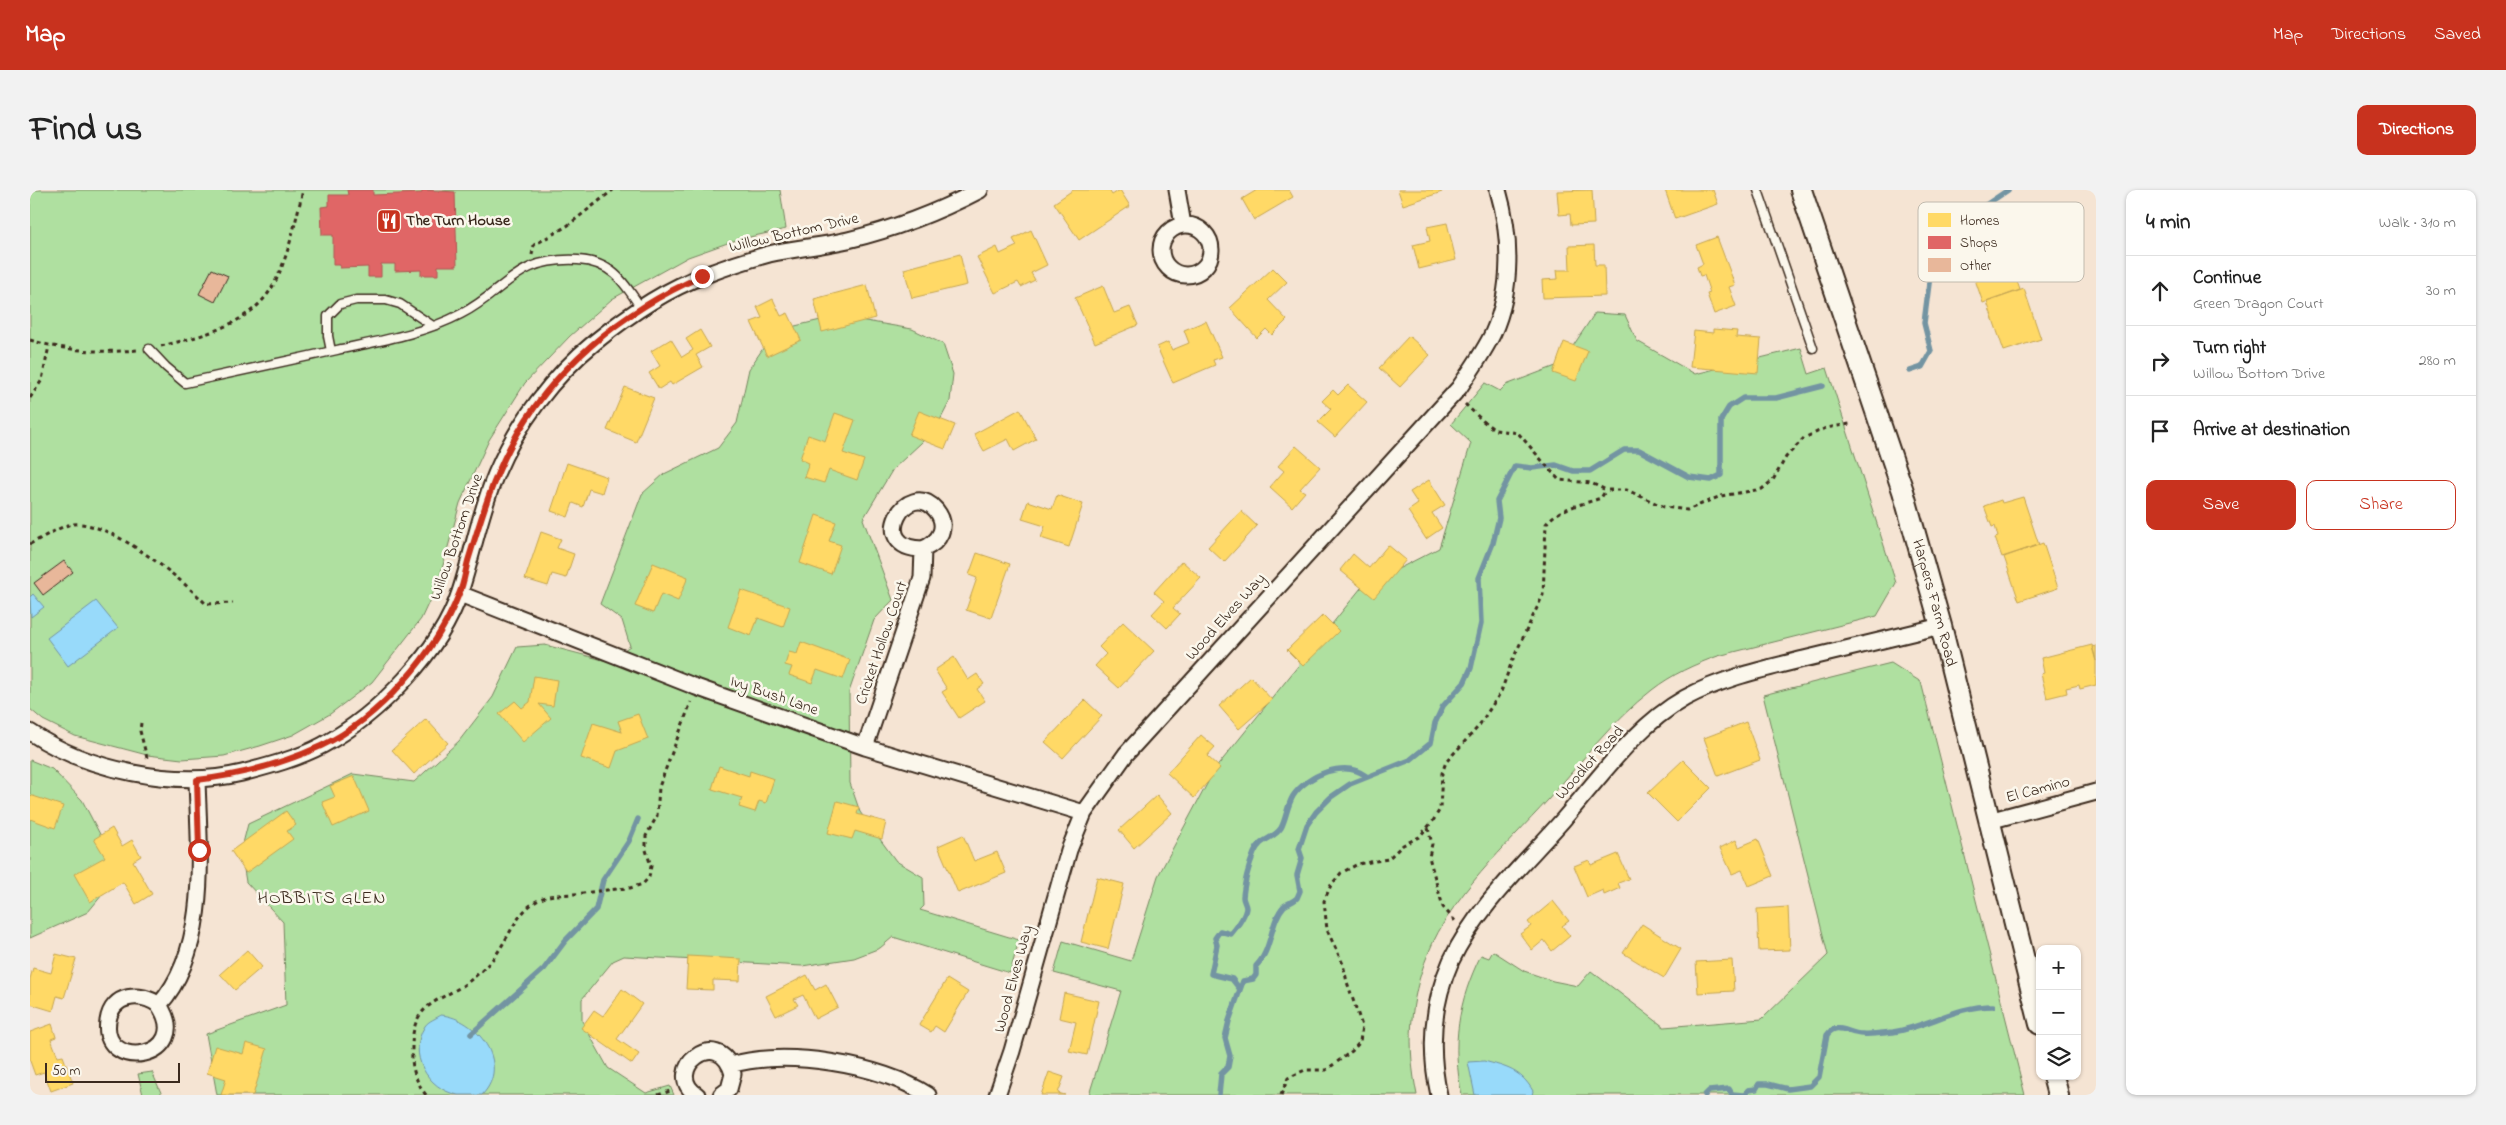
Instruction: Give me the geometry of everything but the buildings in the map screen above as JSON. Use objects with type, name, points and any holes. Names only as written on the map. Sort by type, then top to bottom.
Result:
[{"type":"main road","name":"Harpers Farm Road","points":[[1801,190],[1903,491],[1941,626],[2036,1008]]},
{"type":"main road","points":[[2054,1080],[2058,1095]]},
{"type":"street","name":"Willow Bottom Drive","points":[[30,732],[41,740],[82,758],[120,769],[197,780],[227,777],[287,760],[323,745],[378,707],[424,657],[460,594],[482,514],[496,474],[545,393],[591,346],[641,308],[672,289],[733,265],[772,254],[850,240],[929,215],[980,190]]},
{"type":"street","points":[[1177,190],[1183,225]]},
{"type":"street","name":"Wood Elves Way","points":[[997,1095],[1015,1042],[1058,882],[1084,813],[1126,754],[1454,393],[1482,352],[1493,332],[1500,310],[1508,260],[1507,236],[1498,190]]},
{"type":"street","name":"Cricket Hollow Court","points":[[865,747],[922,578],[923,549]]},
{"type":"street","name":"Ivy Bush Lane","points":[[460,594],[696,687],[865,747],[1084,813]]},
{"type":"street","name":"Woodlot Road","points":[[1439,1095],[1432,1056],[1439,996],[1448,971],[1466,934],[1483,910],[1635,739],[1659,716],[1685,698],[1715,684],[1760,670],[1941,626]]},
{"type":"street","points":[[159,1005],[180,976],[195,919],[199,850],[197,780]]},
{"type":"street","name":"El Camino","points":[[1989,821],[2096,792]]},
{"type":"street","points":[[697,1095],[688,1086],[686,1070],[694,1057],[712,1052],[720,1054],[730,1065],[733,1074],[732,1083],[721,1095]]},
{"type":"street","points":[[730,1065],[749,1060],[765,1059],[850,1065],[906,1081],[928,1095]]},
{"type":"lane","points":[[1758,190],[1812,348]]},
{"type":"lane","points":[[149,349],[185,383],[391,338],[432,326],[479,303],[518,272],[531,265],[564,260],[594,262],[620,277],[641,308]]},
{"type":"lane","points":[[330,351],[328,316],[340,304],[356,300],[386,300],[400,304],[432,326]]},
{"type":"path","points":[[30,340],[49,346],[81,351],[149,349],[187,340],[230,324],[255,307],[271,289],[294,227],[303,190]]},
{"type":"path","points":[[531,265],[534,245],[567,226],[613,190]]},
{"type":"path","points":[[30,398],[42,380],[49,346]]},
{"type":"path","points":[[1454,393],[1483,422],[1495,430],[1518,433],[1543,460],[1555,477],[1566,482],[1591,483],[1606,490],[1636,492],[1654,503],[1674,510],[1687,510],[1721,496],[1755,492],[1768,486],[1786,457],[1804,438],[1826,428],[1850,424]]},
{"type":"path","points":[[1281,1095],[1288,1078],[1305,1070],[1326,1070],[1352,1051],[1360,1042],[1362,1026],[1343,964],[1324,919],[1324,901],[1330,885],[1342,873],[1358,864],[1388,859],[1428,827],[1440,809],[1442,773],[1446,762],[1478,728],[1502,692],[1512,661],[1543,596],[1546,524],[1552,516],[1562,511],[1601,498],[1606,490]]},
{"type":"path","points":[[30,544],[69,525],[91,526],[141,551],[166,567],[206,604],[233,603]]},
{"type":"path","points":[[426,1095],[416,1083],[412,1064],[415,1023],[424,1009],[483,970],[500,951],[510,929],[523,912],[545,897],[643,884],[649,878],[651,866],[646,850],[646,836],[657,816],[659,787],[696,687]]},
{"type":"path","points":[[142,723],[140,731],[148,757],[147,774]]},
{"type":"path","points":[[1428,827],[1432,844],[1428,857],[1443,907],[1466,934]]},
{"type":"green space","points":[[30,190],[780,190],[786,229],[736,240],[688,257],[612,299],[570,336],[525,383],[489,440],[460,503],[439,580],[421,619],[372,682],[330,714],[293,735],[224,756],[182,759],[147,755],[75,736],[43,720],[30,709]]},
{"type":"green space","points":[[1595,313],[1625,315],[1637,341],[1695,374],[1801,348],[1809,374],[1827,368],[1896,583],[1877,616],[1718,656],[1701,663],[1659,685],[1637,702],[1610,728],[1548,800],[1481,872],[1465,892],[1438,933],[1422,971],[1414,1006],[1411,1041],[1417,1095],[1089,1095],[1121,991],[1054,973],[1063,941],[1131,961],[1158,876],[1215,769],[1361,588],[1439,548],[1471,443],[1451,424],[1485,383],[1500,391],[1506,385],[1561,364]]},
{"type":"green space","points":[[825,319],[854,319],[912,329],[943,344],[953,374],[950,401],[935,430],[893,469],[863,519],[893,600],[874,620],[849,692],[850,783],[860,812],[896,861],[923,877],[924,906],[920,910],[1019,940],[1010,973],[893,937],[880,948],[854,958],[802,966],[624,956],[613,961],[582,999],[582,1021],[608,1068],[646,1093],[670,1086],[674,1095],[217,1095],[206,1034],[286,1005],[283,922],[246,882],[241,851],[248,824],[353,774],[414,782],[459,741],[493,697],[517,647],[545,645],[607,661],[630,646],[622,620],[600,604],[642,494],[664,474],[718,448],[737,423],[749,369],[768,341],[795,326]]},
{"type":"green space","points":[[1891,663],[1921,682],[2025,1095],[1462,1095],[1457,1058],[1459,1024],[1467,989],[1481,955],[1489,958],[1493,951],[1524,971],[1553,981],[1578,986],[1591,971],[1664,1027],[1762,1019],[1828,955],[1763,695]]},
{"type":"green space","points":[[30,760],[52,769],[82,800],[114,861],[107,889],[88,912],[30,938]]},
{"type":"green space","points":[[152,1072],[162,1095],[143,1095],[138,1074]]},
{"type":"water","points":[[33,594],[44,607],[31,617],[30,597]]},
{"type":"water","points":[[96,601],[118,628],[68,666],[47,638]]},
{"type":"water","points":[[441,1015],[467,1024],[478,1033],[486,1044],[492,1057],[493,1070],[490,1083],[482,1095],[458,1095],[447,1091],[437,1086],[423,1069],[419,1059],[420,1037],[426,1024]]},
{"type":"water","points":[[1484,1061],[1512,1070],[1518,1074],[1533,1091],[1532,1095],[1475,1095],[1468,1062]]},
{"type":"waterway","points":[[1990,202],[2008,190]]},
{"type":"waterway","points":[[1910,371],[1922,367],[1931,351],[1924,323],[1929,282]]},
{"type":"waterway","points":[[1219,1095],[1221,1074],[1228,1067],[1230,1056],[1225,1038],[1243,981],[1253,979],[1256,975],[1256,966],[1265,952],[1279,912],[1284,906],[1294,901],[1300,891],[1297,875],[1302,858],[1299,849],[1307,825],[1316,812],[1331,797],[1350,784],[1410,760],[1431,743],[1435,723],[1443,706],[1464,683],[1471,668],[1481,623],[1479,578],[1493,543],[1499,518],[1497,501],[1515,466],[1532,468],[1556,465],[1573,471],[1590,471],[1624,450],[1639,450],[1689,477],[1711,480],[1721,475],[1721,420],[1729,407],[1743,398],[1776,398],[1823,386]]},
{"type":"waterway","points":[[1239,988],[1232,979],[1211,974],[1217,945],[1215,938],[1220,931],[1231,934],[1244,915],[1246,908],[1243,897],[1244,886],[1254,853],[1260,844],[1281,828],[1293,796],[1307,782],[1317,776],[1337,769],[1357,771],[1366,776]]},
{"type":"waterway","points":[[471,1034],[544,969],[565,941],[596,909],[603,880],[629,841],[638,819]]},
{"type":"waterway","points":[[1745,1095],[1748,1090],[1756,1089],[1759,1084],[1768,1084],[1788,1089],[1810,1086],[1819,1077],[1827,1035],[1835,1029],[1866,1034],[1893,1032],[1967,1009],[1993,1006]]},
{"type":"waterway","points":[[1705,1095],[1709,1091],[1729,1089],[1732,1094],[1743,1095]]},
{"type":"place","name":"The Turn House","points":[[389,221]]},
{"type":"district","name":"HOBBITS GLEN","points":[[322,899]]},
{"type":"route","points":[[199,850],[197,780],[227,777],[287,760],[323,745],[378,707],[424,657],[443,627],[460,594],[466,566],[496,474],[511,445],[545,393],[591,346],[614,326],[672,289],[702,276]]}]
